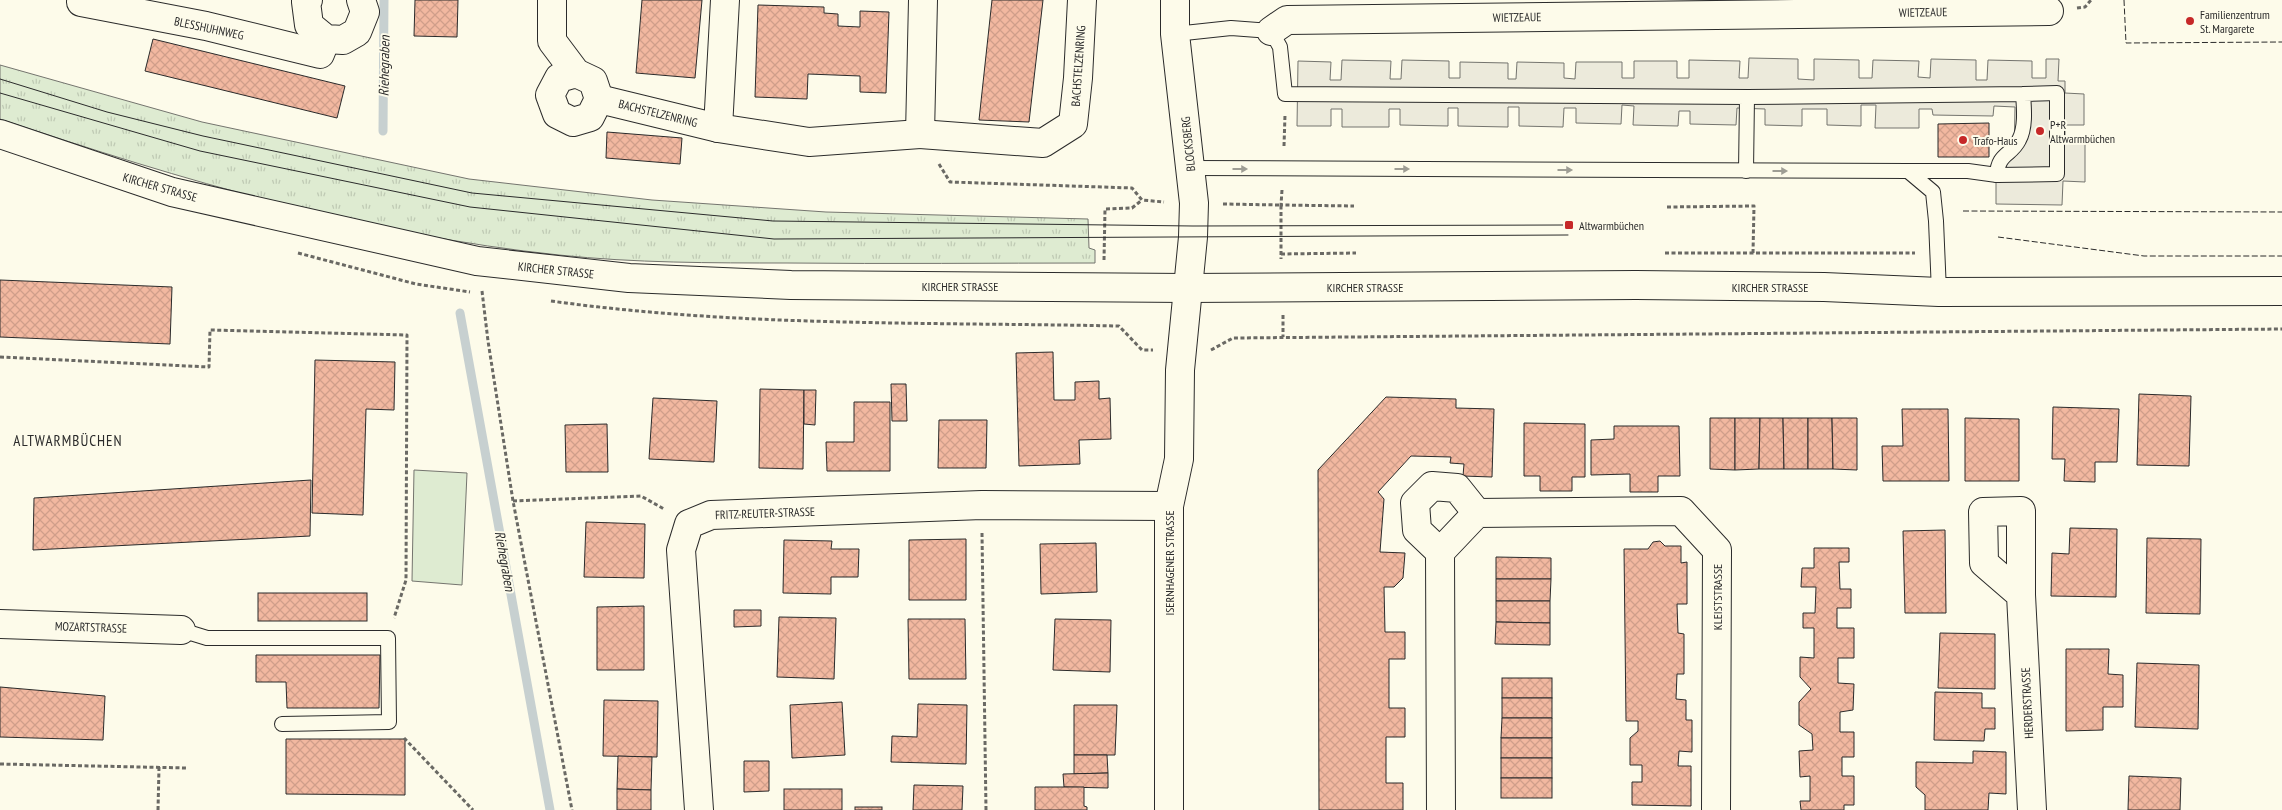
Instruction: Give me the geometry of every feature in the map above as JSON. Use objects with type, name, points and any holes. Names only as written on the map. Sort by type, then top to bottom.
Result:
[{"type":"street","points":[[308,0],[306,2],[309,25],[326,39],[342,40],[357,32],[366,12],[361,0]]},
{"type":"street","points":[[552,0],[552,41],[576,73],[593,81],[599,99],[590,117],[572,122],[557,114],[550,96],[559,78],[576,73]]},
{"type":"street","points":[[718,128],[725,0]]},
{"type":"street","points":[[920,134],[923,0]]},
{"type":"street","name":"BACHSTELZENRING","points":[[599,99],[718,128],[809,142],[920,134],[1043,143],[1072,124],[1078,78],[1082,0]]},
{"type":"street","name":"BLOCKSBERG","points":[[1175,0],[1175,34],[1194,203],[1187,288]]},
{"type":"street","name":"BLESSHUHNWEG","points":[[81,2],[206,26],[320,54],[326,39]]},
{"type":"street","name":"WIETZEAUE","points":[[1271,31],[1287,20],[1506,8],[1768,7],[2049,11]]},
{"type":"street","name":"KIRCHER STRASSE","points":[[0,134],[172,192],[477,261],[629,278],[762,284],[1187,288],[1636,285],[1824,287],[1939,292],[2282,291]]},
{"type":"street","name":"ISERNHAGENER STRASSE","points":[[1168,810],[1169,506],[1179,459],[1181,350],[1187,288]]},
{"type":"street","points":[[1440,552],[1417,530],[1415,503],[1432,486],[1457,488],[1477,513],[1440,552],[1440,810]]},
{"type":"street","name":"FRITZ-REUTER-STRASSE","points":[[689,524],[711,514],[982,505],[1169,506]]},
{"type":"street","name":"KLEISTSTRASSE","points":[[1477,513],[1681,511],[1717,550],[1716,810]]},
{"type":"street","points":[[689,524],[680,550],[699,810]]},
{"type":"street","name":"HERDERSTRASSE","points":[[2021,595],[2032,810]]},
{"type":"street","name":"MOZARTSTRASSE","points":[[0,624],[181,630]]},
{"type":"lane","points":[[1175,34],[1231,28],[1271,31],[1280,47],[1285,94],[1747,97],[2057,93],[2057,174],[1997,175],[1968,171],[1191,168]]},
{"type":"lane","points":[[1997,175],[1998,164],[2019,140],[2024,116],[2023,94]]},
{"type":"lane","points":[[1746,171],[1747,97]]},
{"type":"lane","points":[[1908,172],[1933,192],[1939,292]]},
{"type":"lane","points":[[181,630],[207,638],[388,638],[389,722],[282,724]]},
{"type":"path","points":[[2085,0],[2085,7]]},
{"type":"path","points":[[920,134],[950,182],[1132,188],[1142,200]]},
{"type":"path","points":[[1102,286],[1105,209],[1132,208],[1142,200],[1194,203],[1354,206]]},
{"type":"path","points":[[1281,205],[1283,338]]},
{"type":"path","points":[[1667,207],[1754,206],[1753,252]]},
{"type":"path","points":[[1281,254],[1356,253]]},
{"type":"path","points":[[1665,253],[1937,254]]},
{"type":"path","points":[[477,261],[513,501],[572,810]]},
{"type":"path","points":[[1181,350],[1214,350],[1233,338],[2282,329]]},
{"type":"path","points":[[0,357],[209,367],[210,330],[407,335],[406,580],[388,638]]},
{"type":"path","points":[[513,501],[641,496],[689,524]]},
{"type":"path","points":[[982,505],[986,810]]},
{"type":"path","points":[[389,722],[473,810]]},
{"type":"path","points":[[0,764],[188,768]]},
{"type":"path","points":[[158,810],[159,767]]},
{"type":"green space","points":[[0,65],[202,122],[469,179],[652,200],[826,212],[1088,219],[1089,248],[1095,250],[1095,263],[730,263],[645,261],[559,255],[487,246],[416,234],[346,219],[206,184],[0,119]]},
{"type":"green space","points":[[414,470],[467,473],[462,585],[412,581]]},
{"type":"shaded area","name":"P+R Altwarmbüchen","points":[[1749,58],[1798,59],[1798,79],[1814,80],[1814,59],[1859,60],[1859,78],[1872,78],[1873,60],[1919,61],[1918,77],[1930,78],[1931,59],[1976,60],[1976,80],[1987,80],[1988,60],[2032,61],[2032,78],[2046,78],[2046,59],[2059,59],[2058,81],[2065,81],[2065,93],[2084,94],[2084,125],[2065,125],[2065,137],[2085,137],[2085,182],[2063,181],[2062,205],[1996,204],[1996,157],[2014,158],[2015,107],[1994,106],[1993,116],[1933,115],[1932,109],[1919,109],[1919,128],[1875,128],[1876,105],[1861,105],[1861,126],[1827,125],[1827,109],[1802,109],[1802,126],[1765,125],[1765,109],[1737,108],[1736,125],[1690,124],[1690,111],[1679,111],[1678,126],[1633,125],[1634,106],[1622,105],[1621,124],[1576,123],[1576,108],[1564,108],[1563,127],[1519,126],[1519,107],[1508,107],[1508,127],[1458,126],[1458,108],[1448,108],[1448,126],[1400,125],[1400,109],[1389,109],[1389,127],[1342,127],[1342,109],[1331,109],[1331,126],[1297,126],[1298,61],[1331,62],[1330,80],[1341,80],[1342,60],[1391,61],[1390,79],[1401,79],[1402,60],[1449,61],[1449,78],[1460,78],[1460,62],[1508,63],[1508,79],[1516,79],[1517,62],[1564,63],[1564,78],[1575,79],[1576,62],[1622,62],[1622,78],[1634,78],[1634,61],[1677,61],[1677,78],[1689,78],[1689,60],[1740,61],[1739,78],[1748,78]]},
{"type":"building","points":[[415,0],[458,0],[457,37],[414,36]]},
{"type":"building","points":[[642,0],[702,0],[695,78],[636,73]]},
{"type":"building","points":[[992,0],[1043,0],[1029,122],[979,120]]},
{"type":"building","points":[[758,5],[824,7],[824,13],[838,14],[838,26],[860,27],[860,11],[889,12],[886,93],[860,92],[860,76],[808,74],[807,99],[755,97]]},
{"type":"building","points":[[153,39],[345,86],[337,118],[145,71]]},
{"type":"building","name":"Trafo-Haus","points":[[1989,123],[1989,157],[1938,157],[1938,124]]},
{"type":"building","points":[[607,132],[682,138],[680,164],[606,158]]},
{"type":"building","points":[[0,280],[172,287],[170,344],[0,337]]},
{"type":"building","points":[[1053,352],[1054,400],[1075,400],[1075,382],[1099,381],[1099,399],[1110,398],[1111,439],[1079,440],[1080,464],[1019,466],[1016,353]]},
{"type":"building","points":[[315,360],[395,362],[394,410],[366,409],[363,515],[312,513]]},
{"type":"building","points":[[891,384],[906,384],[907,421],[892,421]]},
{"type":"building","points":[[760,389],[804,390],[803,469],[759,468]]},
{"type":"building","points":[[804,390],[816,390],[815,425],[804,424]]},
{"type":"building","points":[[2139,394],[2191,396],[2189,466],[2137,465]]},
{"type":"building","points":[[1386,397],[1456,399],[1456,408],[1494,409],[1492,477],[1463,476],[1464,464],[1450,463],[1451,457],[1411,456],[1378,492],[1384,499],[1380,552],[1405,553],[1403,578],[1394,587],[1384,587],[1385,632],[1405,632],[1405,659],[1389,659],[1389,708],[1405,708],[1405,737],[1386,737],[1386,783],[1403,783],[1403,810],[1319,810],[1318,470]]},
{"type":"building","points":[[653,398],[717,401],[714,462],[649,459]]},
{"type":"building","points":[[854,402],[890,402],[890,471],[827,471],[826,442],[854,442]]},
{"type":"building","points":[[2053,407],[2119,409],[2117,462],[2095,462],[2095,482],[2064,481],[2065,459],[2052,459]]},
{"type":"building","points":[[1902,409],[1948,409],[1949,481],[1883,481],[1882,446],[1903,446]]},
{"type":"building","points":[[1710,418],[1735,418],[1735,470],[1710,469]]},
{"type":"building","points":[[1735,418],[1760,418],[1759,469],[1735,470]]},
{"type":"building","points":[[1760,418],[1783,418],[1784,469],[1759,469]]},
{"type":"building","points":[[1783,418],[1808,418],[1808,469],[1784,469]]},
{"type":"building","points":[[1808,418],[1832,418],[1833,469],[1808,469]]},
{"type":"building","points":[[1832,418],[1857,418],[1857,470],[1833,469]]},
{"type":"building","points":[[1965,418],[2019,419],[2019,481],[1965,481]]},
{"type":"building","points":[[939,420],[987,420],[986,468],[938,468]]},
{"type":"building","points":[[1524,423],[1585,424],[1585,477],[1572,477],[1572,491],[1540,491],[1540,476],[1524,476]]},
{"type":"building","points":[[607,424],[608,472],[566,472],[565,425]]},
{"type":"building","points":[[1614,426],[1679,426],[1680,476],[1658,476],[1658,492],[1630,492],[1630,474],[1591,475],[1591,440],[1614,439]]},
{"type":"building","points":[[311,480],[310,536],[33,550],[34,498]]},
{"type":"building","points":[[586,522],[645,524],[644,578],[584,577]]},
{"type":"building","points":[[2070,528],[2117,529],[2116,597],[2051,596],[2052,553],[2069,554]]},
{"type":"building","points":[[1945,530],[1946,613],[1905,613],[1903,531]]},
{"type":"building","points":[[2147,538],[2201,539],[2200,614],[2146,613]]},
{"type":"building","points":[[966,539],[966,600],[909,600],[909,540]]},
{"type":"building","points":[[784,540],[832,541],[831,549],[859,549],[858,577],[831,577],[831,594],[783,593]]},
{"type":"building","points":[[1660,541],[1665,546],[1681,546],[1681,563],[1687,562],[1687,604],[1677,604],[1678,633],[1684,634],[1684,674],[1677,674],[1676,699],[1686,700],[1686,720],[1692,720],[1692,752],[1679,751],[1678,766],[1691,766],[1691,806],[1632,805],[1632,782],[1642,782],[1642,765],[1630,765],[1630,738],[1638,731],[1638,721],[1626,721],[1624,549],[1648,549],[1653,542]]},
{"type":"building","points":[[1096,543],[1097,592],[1041,594],[1040,544]]},
{"type":"building","points":[[1814,548],[1849,548],[1849,562],[1839,562],[1840,589],[1851,589],[1851,608],[1837,608],[1837,628],[1854,628],[1854,658],[1838,658],[1838,683],[1854,684],[1853,710],[1840,712],[1840,732],[1854,732],[1854,757],[1842,757],[1842,776],[1854,776],[1854,805],[1844,805],[1844,810],[1801,810],[1800,801],[1810,801],[1810,776],[1800,777],[1799,751],[1813,750],[1812,734],[1799,725],[1799,702],[1811,689],[1800,677],[1800,657],[1814,658],[1814,628],[1803,628],[1803,613],[1815,613],[1816,587],[1801,587],[1802,568],[1814,568]]},
{"type":"building","points":[[1496,557],[1551,558],[1551,579],[1496,579]]},
{"type":"building","points":[[1496,579],[1551,579],[1550,601],[1496,601]]},
{"type":"building","points":[[258,593],[367,593],[367,621],[258,621]]},
{"type":"building","points":[[1496,601],[1550,601],[1550,623],[1496,622]]},
{"type":"building","points":[[644,606],[644,670],[597,670],[597,607]]},
{"type":"building","points":[[734,610],[761,610],[761,626],[734,627]]},
{"type":"building","points":[[779,617],[836,618],[834,679],[777,677]]},
{"type":"building","points":[[908,619],[965,619],[966,679],[909,679]]},
{"type":"building","points":[[1055,619],[1111,620],[1110,672],[1053,670]]},
{"type":"building","points":[[1496,622],[1550,623],[1550,645],[1495,644]]},
{"type":"building","points":[[1940,633],[1995,634],[1995,689],[1938,688]]},
{"type":"building","points":[[2066,649],[2109,649],[2108,674],[2123,675],[2123,707],[2103,707],[2103,730],[2066,731]]},
{"type":"building","points":[[256,655],[380,655],[379,708],[287,708],[286,682],[256,682]]},
{"type":"building","points":[[2137,663],[2199,665],[2198,729],[2135,727]]},
{"type":"building","points":[[1502,678],[1552,678],[1552,698],[1502,698]]},
{"type":"building","points":[[0,687],[105,696],[103,740],[0,737]]},
{"type":"building","points":[[1935,692],[1982,693],[1982,708],[1995,708],[1995,729],[1985,729],[1984,741],[1934,740]]},
{"type":"building","points":[[1502,698],[1552,698],[1552,718],[1502,718]]},
{"type":"building","points":[[604,700],[658,701],[657,757],[603,756]]},
{"type":"building","points":[[842,702],[845,755],[792,758],[790,705]]},
{"type":"building","points":[[918,704],[967,705],[966,764],[891,762],[892,736],[917,737]]},
{"type":"building","points":[[1074,705],[1117,705],[1115,755],[1074,755]]},
{"type":"building","points":[[1502,718],[1552,718],[1552,738],[1501,738]]},
{"type":"building","points":[[1501,738],[1552,738],[1552,758],[1501,758]]},
{"type":"building","points":[[286,739],[405,739],[405,795],[286,794]]},
{"type":"building","points":[[1973,751],[2006,752],[2006,794],[1989,793],[1988,810],[1925,810],[1925,795],[1916,787],[1916,762],[1973,763]]},
{"type":"building","points":[[1074,755],[1107,755],[1108,773],[1074,774]]},
{"type":"building","points":[[618,756],[652,757],[651,790],[617,789]]},
{"type":"building","points":[[1501,758],[1552,758],[1552,778],[1501,778]]},
{"type":"building","points":[[744,761],[769,761],[769,791],[744,792]]},
{"type":"building","points":[[1108,773],[1108,788],[1064,787],[1063,774]]},
{"type":"building","points":[[2129,776],[2181,778],[2180,810],[2128,810]]},
{"type":"building","points":[[1501,778],[1552,778],[1552,798],[1501,798]]},
{"type":"building","points":[[914,785],[963,786],[962,810],[913,810]]},
{"type":"building","points":[[1035,787],[1084,787],[1084,806],[1087,807],[1087,810],[1035,810]]},
{"type":"building","points":[[617,789],[651,790],[651,810],[617,810]]},
{"type":"building","points":[[784,789],[842,789],[842,810],[784,810]]},
{"type":"building","points":[[855,807],[882,807],[882,810],[855,810]]},
{"type":"waterway","name":"Riehegraben","points":[[383,131],[384,0]]},
{"type":"waterway","name":"Riehegraben","points":[[460,313],[550,810]]},
{"type":"tram line","points":[[0,79],[107,112],[203,136],[472,193],[773,221],[1193,226],[1569,225]]},
{"type":"tram line","points":[[0,93],[200,151],[470,207],[774,239],[1568,235]]},
{"type":"fence","points":[[2124,0],[2126,43],[2282,42]]},
{"type":"fence","points":[[1963,211],[2282,212]]},
{"type":"fence","points":[[1998,237],[2144,256],[2282,256]]},
{"type":"place","name":"Familienzentrum St. Margarete","points":[[2190,21]]},
{"type":"place","name":"P+R Altwarmbüchen","points":[[2040,131]]},
{"type":"place","name":"Trafo-Haus","points":[[1963,140]]},
{"type":"place","name":"Altwarmbüchen","points":[[1569,225]]},
{"type":"district","name":"ALTWARMBÜCHEN","points":[[68,440]]}]
